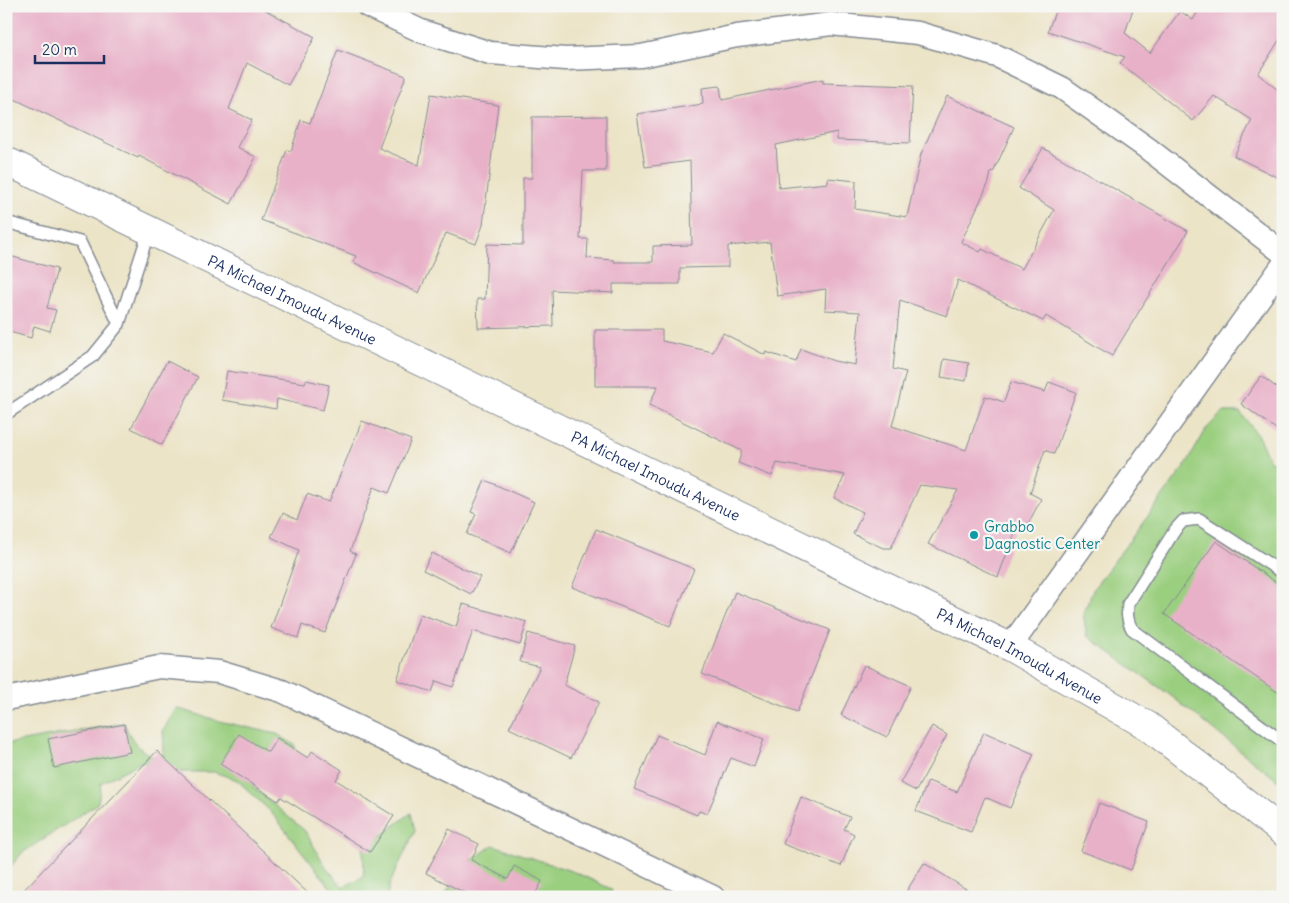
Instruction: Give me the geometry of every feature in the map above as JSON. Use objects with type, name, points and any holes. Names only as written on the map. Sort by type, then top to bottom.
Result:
[{"type":"street","points":[[368,6],[421,31],[490,53],[565,59],[641,56],[737,36],[831,24],[918,33],[997,56],[1062,88],[1148,148],[1283,253]]},
{"type":"street","name":"PA Michael Imoudu Avenue","points":[[6,161],[1010,647],[1148,726],[1283,832]]},
{"type":"street","points":[[1010,647],[1283,265]]},
{"type":"street","points":[[6,699],[159,667],[219,672],[282,691],[673,888],[713,897]]},
{"type":"lane","points":[[6,222],[80,242],[118,324]]},
{"type":"lane","points":[[6,414],[93,356],[118,324],[150,230]]},
{"type":"lane","points":[[1283,573],[1199,519],[1183,522],[1128,604],[1127,613],[1128,622],[1132,629],[1283,742]]},
{"type":"green space","points":[[1223,412],[1240,412],[1257,434],[1270,461],[1283,465],[1283,785],[1170,695],[1087,636],[1083,614],[1094,588],[1184,468],[1207,428]]},
{"type":"green space","points":[[176,708],[223,722],[277,734],[295,745],[296,766],[259,775],[253,787],[305,831],[326,867],[343,887],[364,876],[363,849],[411,813],[415,831],[390,883],[387,897],[343,897],[334,892],[270,811],[237,780],[214,772],[179,772],[141,762],[101,783],[98,803],[22,853],[6,872],[6,744],[124,723],[131,737],[142,750],[161,760],[164,748],[163,731]]},
{"type":"green space","points":[[493,845],[577,873],[611,889],[613,897],[444,897],[461,868]]},
{"type":"building","points":[[6,6],[258,6],[315,37],[288,85],[247,63],[229,109],[252,120],[237,147],[256,157],[231,204],[139,156],[138,158],[6,95]]},
{"type":"building","points":[[1057,6],[1134,6],[1125,33],[1150,53],[1180,11],[1193,20],[1201,6],[1283,6],[1283,34],[1258,74],[1283,94],[1283,180],[1234,156],[1252,120],[1214,96],[1193,121],[1120,63],[1125,57],[1048,31]]},
{"type":"building","points":[[338,50],[406,76],[379,148],[419,165],[431,94],[498,105],[483,225],[476,244],[446,233],[419,293],[353,262],[356,256],[261,220],[287,150],[291,151],[301,120],[310,123]]},
{"type":"building","points":[[823,79],[823,83],[913,86],[910,143],[837,140],[837,132],[776,145],[779,188],[828,183],[828,178],[856,181],[855,209],[907,217],[921,154],[947,96],[1014,127],[993,173],[991,172],[989,182],[961,242],[980,252],[982,249],[1022,269],[1054,210],[1019,188],[1043,148],[1188,231],[1112,356],[1046,316],[1043,321],[958,280],[947,316],[900,300],[893,369],[906,372],[892,426],[966,450],[985,396],[1004,402],[1011,382],[1045,392],[1049,382],[1076,392],[1054,454],[1045,450],[1030,493],[1041,499],[1027,526],[1019,522],[998,577],[928,544],[958,490],[920,485],[891,548],[883,548],[853,534],[863,512],[834,498],[845,475],[777,463],[772,476],[738,463],[742,451],[649,405],[658,386],[595,386],[595,330],[662,330],[662,341],[713,352],[723,333],[765,355],[766,352],[796,362],[801,349],[834,361],[855,365],[860,312],[825,310],[826,289],[777,296],[770,242],[728,246],[728,267],[680,268],[680,284],[613,284],[613,293],[552,290],[553,326],[478,328],[477,299],[485,299],[487,244],[523,245],[523,178],[532,178],[532,117],[606,116],[606,171],[583,171],[580,239],[588,239],[587,258],[614,260],[614,262],[653,262],[653,246],[692,245],[690,161],[645,167],[637,114],[703,104],[702,88],[720,86],[722,100]]},
{"type":"building","points":[[6,255],[57,269],[47,308],[56,310],[50,331],[34,326],[31,338],[6,331]]},
{"type":"building","points":[[944,359],[969,363],[966,381],[941,377]]},
{"type":"building","points":[[167,361],[198,377],[162,445],[131,428]]},
{"type":"building","points":[[227,371],[305,383],[306,380],[329,385],[323,410],[277,399],[276,409],[222,400]]},
{"type":"building","points":[[1261,376],[1283,392],[1283,434],[1241,404]]},
{"type":"building","points":[[362,421],[411,440],[389,493],[374,487],[350,551],[356,554],[325,633],[302,625],[298,638],[271,628],[299,550],[271,537],[283,513],[297,520],[307,494],[329,502]]},
{"type":"building","points":[[485,480],[534,502],[511,553],[467,534],[476,514],[471,512]]},
{"type":"building","points":[[596,529],[694,569],[670,626],[572,587]]},
{"type":"building","points":[[1216,541],[1283,587],[1283,696],[1164,614]]},
{"type":"building","points":[[432,553],[480,577],[471,594],[423,570]]},
{"type":"building","points":[[735,592],[830,630],[797,712],[702,674]]},
{"type":"building","points":[[463,604],[527,622],[520,645],[473,631],[453,687],[436,681],[432,692],[397,680],[420,614],[456,627]]},
{"type":"building","points":[[528,633],[575,646],[564,685],[599,702],[571,758],[509,728],[540,667],[520,662]]},
{"type":"building","points":[[864,665],[911,686],[887,737],[841,715]]},
{"type":"building","points":[[717,721],[764,739],[754,767],[731,758],[707,814],[699,811],[697,815],[634,789],[657,735],[705,755]]},
{"type":"building","points":[[124,724],[130,752],[54,768],[48,739]]},
{"type":"building","points":[[932,726],[947,735],[916,791],[900,783]]},
{"type":"building","points":[[984,732],[1034,754],[1010,808],[985,797],[971,832],[916,811],[928,781],[957,792]]},
{"type":"building","points":[[239,734],[268,752],[277,738],[308,758],[312,751],[342,770],[336,780],[394,816],[370,852],[281,797],[278,801],[220,764]]},
{"type":"building","points":[[157,751],[209,800],[312,897],[17,897]]},
{"type":"building","points":[[801,797],[850,817],[844,829],[854,834],[841,866],[783,844]]},
{"type":"building","points":[[1099,803],[1149,822],[1131,870],[1081,851]]},
{"type":"building","points":[[449,829],[479,844],[471,860],[508,879],[514,866],[542,881],[536,893],[543,897],[473,897],[426,873]]},
{"type":"building","points":[[924,863],[979,897],[903,897]]},
{"type":"place","name":"Grabbo Dagnostic Center","points":[[974,535]]}]
